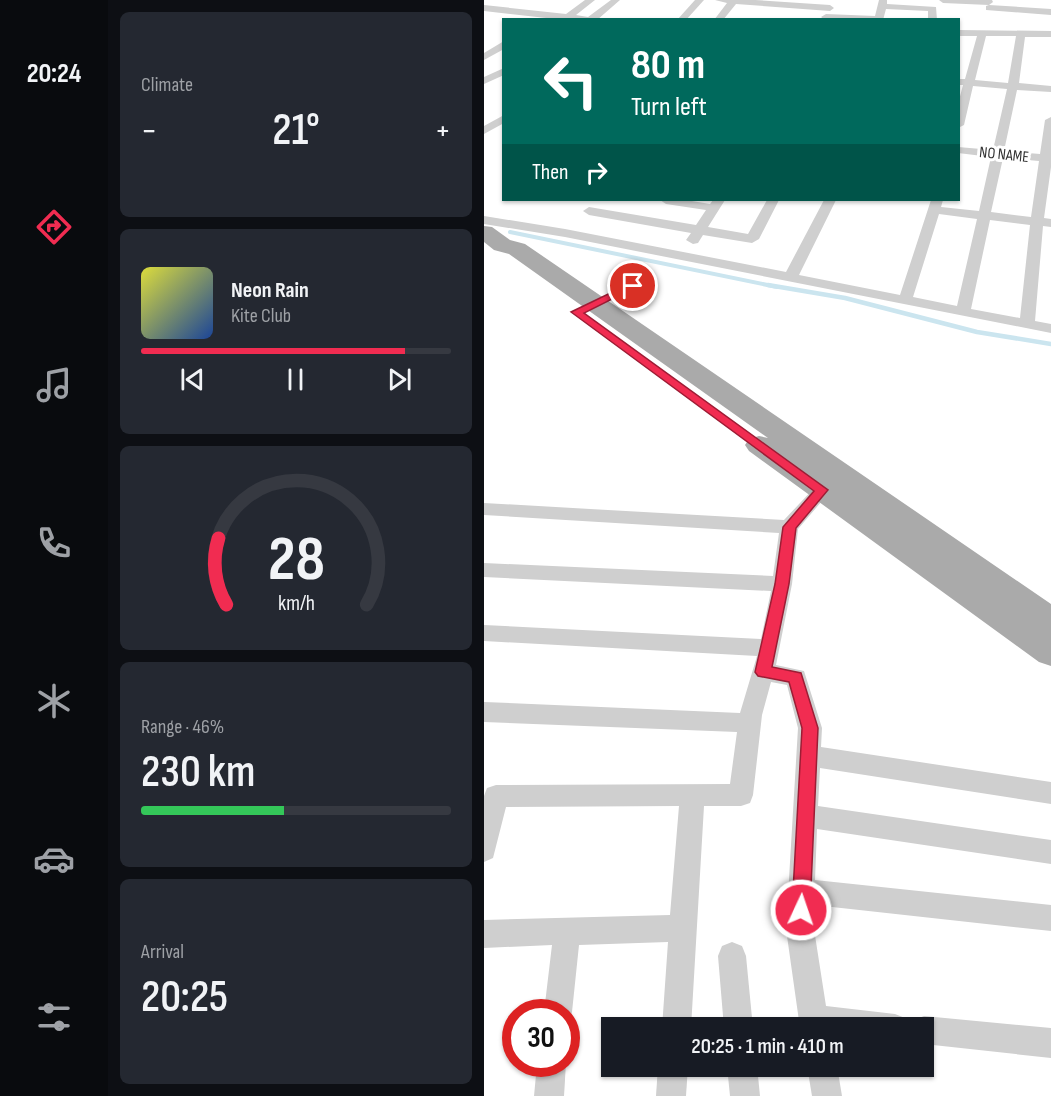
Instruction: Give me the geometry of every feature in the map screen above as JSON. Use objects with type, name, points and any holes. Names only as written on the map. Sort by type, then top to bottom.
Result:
[{"type":"main road","points":[[493,239],[500,254],[586,308],[831,484],[1051,652]]},
{"type":"main road","points":[[831,484],[1051,622]]},
{"type":"street","points":[[486,10],[501,0]]},
{"type":"street","points":[[568,17],[591,0]]},
{"type":"street","points":[[592,18],[616,0]]},
{"type":"street","points":[[683,18],[700,0]]},
{"type":"street","points":[[719,0],[873,18]]},
{"type":"street","points":[[943,0],[989,3],[1051,12]]},
{"type":"street","points":[[720,18],[734,1]]},
{"type":"street","points":[[879,18],[883,3],[933,9],[932,18]]},
{"type":"street","points":[[960,24],[990,26],[989,3]]},
{"type":"street","points":[[571,6],[582,7]]},
{"type":"street","points":[[486,10],[542,17],[580,18]]},
{"type":"street","points":[[1010,23],[1051,25]]},
{"type":"street","points":[[960,33],[1051,34]]},
{"type":"street","points":[[960,118],[982,33]]},
{"type":"street","points":[[963,312],[986,216],[997,154],[1013,86],[1021,34]]},
{"type":"street","points":[[484,43],[502,44]]},
{"type":"street","points":[[484,57],[502,45]]},
{"type":"street","points":[[960,82],[1051,89]]},
{"type":"street","points":[[484,131],[502,119]]},
{"type":"street","points":[[1027,325],[1044,222],[1051,120]]},
{"type":"street","name":"NO NAME","points":[[960,150],[1048,159]]},
{"type":"street","points":[[565,233],[601,201]]},
{"type":"street","points":[[682,256],[716,203],[683,201]]},
{"type":"street","points":[[589,211],[752,239],[772,201]]},
{"type":"street","points":[[790,278],[829,201]]},
{"type":"street","points":[[905,300],[935,205],[986,216],[1044,222]]},
{"type":"street","points":[[484,220],[565,233],[1051,329]]},
{"type":"street","points":[[484,850],[496,796],[741,795],[750,723],[782,584],[789,527],[831,484]]},
{"type":"street","points":[[484,508],[789,527]]},
{"type":"street","points":[[484,570],[782,584]]},
{"type":"street","points":[[484,633],[766,660],[796,677],[810,728],[800,928],[813,1017]]},
{"type":"street","points":[[484,712],[750,723]]},
{"type":"street","points":[[809,756],[1051,793]]},
{"type":"street","points":[[677,1017],[692,795]]},
{"type":"street","points":[[806,816],[1051,852]]},
{"type":"street","points":[[802,891],[1051,918]]},
{"type":"street","points":[[484,934],[684,928]]},
{"type":"street","points":[[559,999],[567,931]]},
{"type":"street","points":[[732,956],[738,1017]]},
{"type":"street","points":[[934,1031],[1051,1043]]},
{"type":"street","points":[[548,1096],[550,1077]]},
{"type":"street","points":[[671,1096],[672,1077]]},
{"type":"street","points":[[743,1077],[745,1096]]},
{"type":"street","points":[[824,1077],[827,1096]]},
{"type":"lane","points":[[586,308],[633,286]]},
{"type":"waterway","points":[[510,232],[777,287]]},
{"type":"waterway","points":[[768,285],[845,298],[977,332],[1051,344]]},
{"type":"route","points":[[633,286],[577,312],[822,490],[789,527],[782,584],[763,672],[796,677],[810,728],[801,910]]}]
